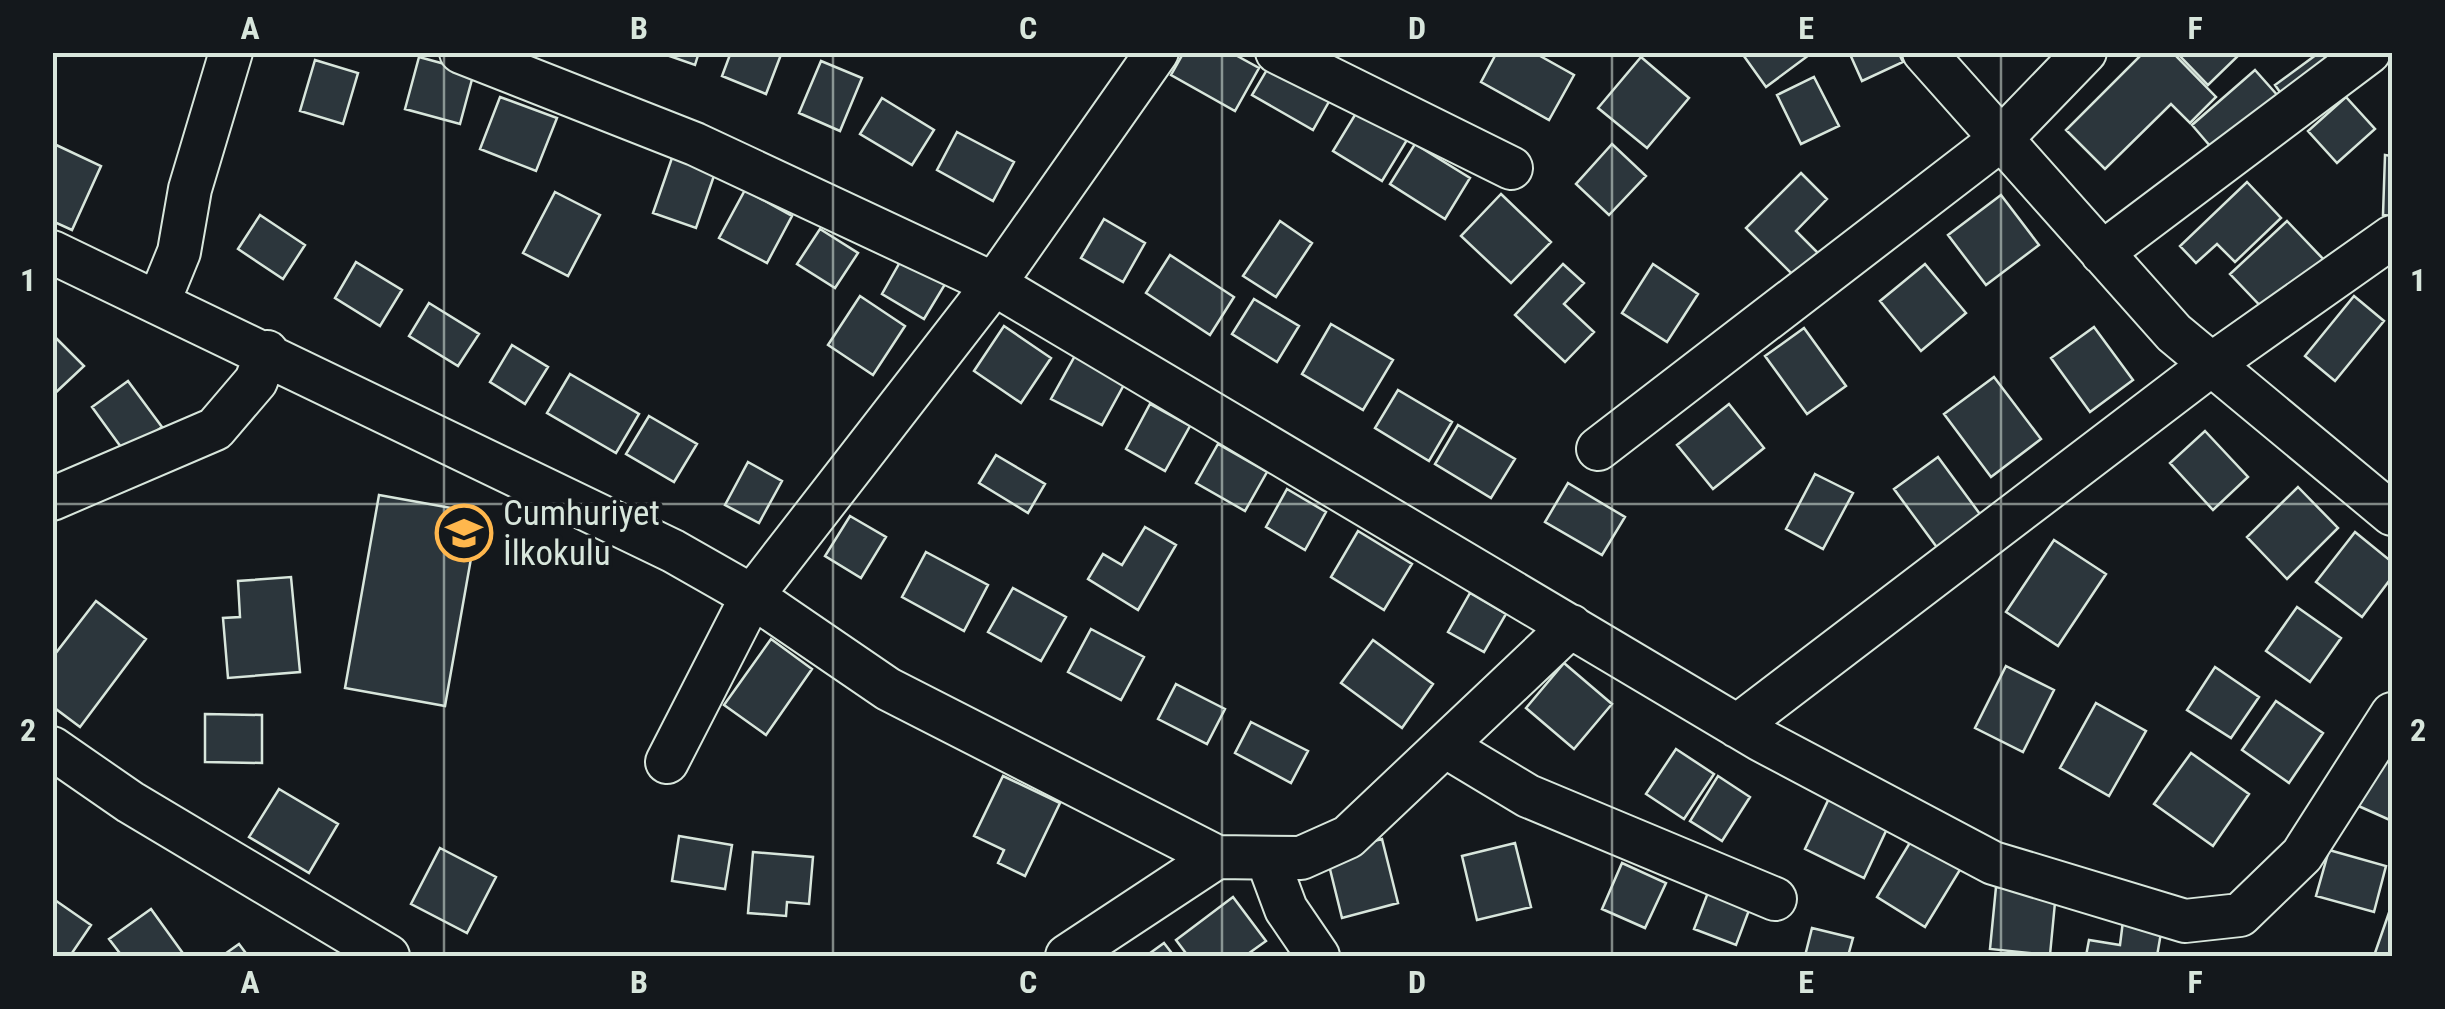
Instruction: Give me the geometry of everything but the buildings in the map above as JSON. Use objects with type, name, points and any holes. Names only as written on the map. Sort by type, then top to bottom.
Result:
[{"type":"street","points":[[159,301],[179,252],[190,189],[231,52]]},
{"type":"street","points":[[461,52],[695,144],[994,284],[1737,726],[1993,863],[2185,921],[2240,915],[2302,854],[2392,714]]},
{"type":"street","points":[[667,762],[752,596],[994,284],[1157,52]]},
{"type":"street","points":[[1278,52],[1511,168]]},
{"type":"street","points":[[1924,52],[2174,333],[2392,514]]},
{"type":"street","points":[[1598,449],[2000,140],[2085,52]]},
{"type":"street","points":[[2102,253],[2369,52]]},
{"type":"street","points":[[1737,726],[2212,364],[2392,237]]},
{"type":"street","points":[[52,252],[267,352],[674,552],[752,596],[888,689],[1217,857],[1301,858],[1348,837],[1571,626]]},
{"type":"street","points":[[52,499],[216,428],[256,380],[267,352]]},
{"type":"street","points":[[1444,746],[1528,796],[1775,898]]},
{"type":"street","points":[[52,748],[354,950]]},
{"type":"street","points":[[1067,956],[1217,857]]},
{"type":"street","points":[[1267,858],[1286,909],[1318,956]]},
{"type":"place","name":"Cumhuriyet İlkokulu","points":[[464,533]]}]
